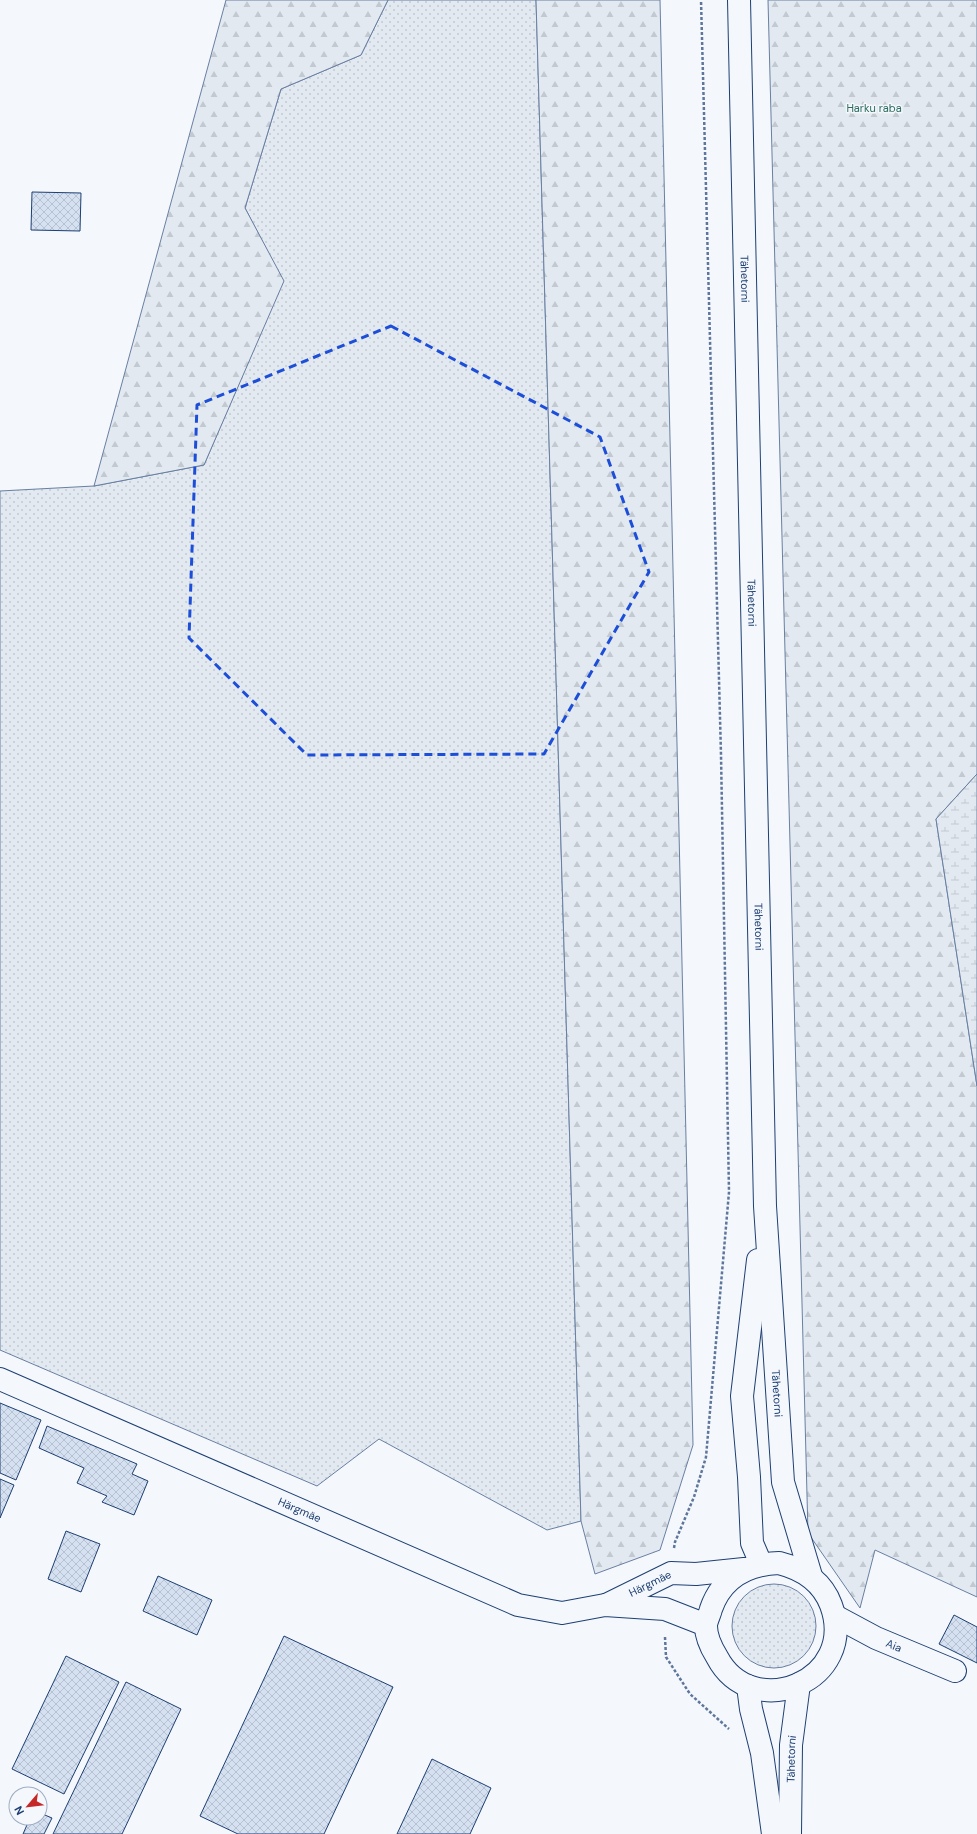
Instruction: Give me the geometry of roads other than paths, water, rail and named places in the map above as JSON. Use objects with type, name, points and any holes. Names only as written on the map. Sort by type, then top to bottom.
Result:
[{"type":"street","name":"Tähetorni","points":[[739,0],[765,1206],[783,1482],[811,1576]]},
{"type":"street","name":"Tähetorni","points":[[753,1567],[749,1477],[742,1396],[765,1206]]},
{"type":"street","name":"Härgmäe","points":[[0,1379],[518,1605],[562,1613],[605,1605],[665,1609],[706,1625]]},
{"type":"street","points":[[779,1563],[796,1568],[811,1576],[827,1594],[835,1616],[837,1633],[834,1648],[826,1661],[810,1678],[789,1689],[765,1690],[748,1686],[733,1677],[720,1664],[712,1649],[706,1625],[713,1602],[726,1583],[753,1567],[779,1563]]},
{"type":"street","name":"Härgmäe","points":[[605,1605],[671,1573],[696,1574],[753,1567]]},
{"type":"street","name":"Aia","points":[[835,1616],[876,1638],[955,1671]]},
{"type":"street","name":"Tähetorni","points":[[790,1834],[791,1746],[799,1684]]},
{"type":"street","points":[[748,1686],[751,1709],[762,1753],[773,1834]]},
{"type":"park label","name":"Harku raba","points":[[874,108]]}]
